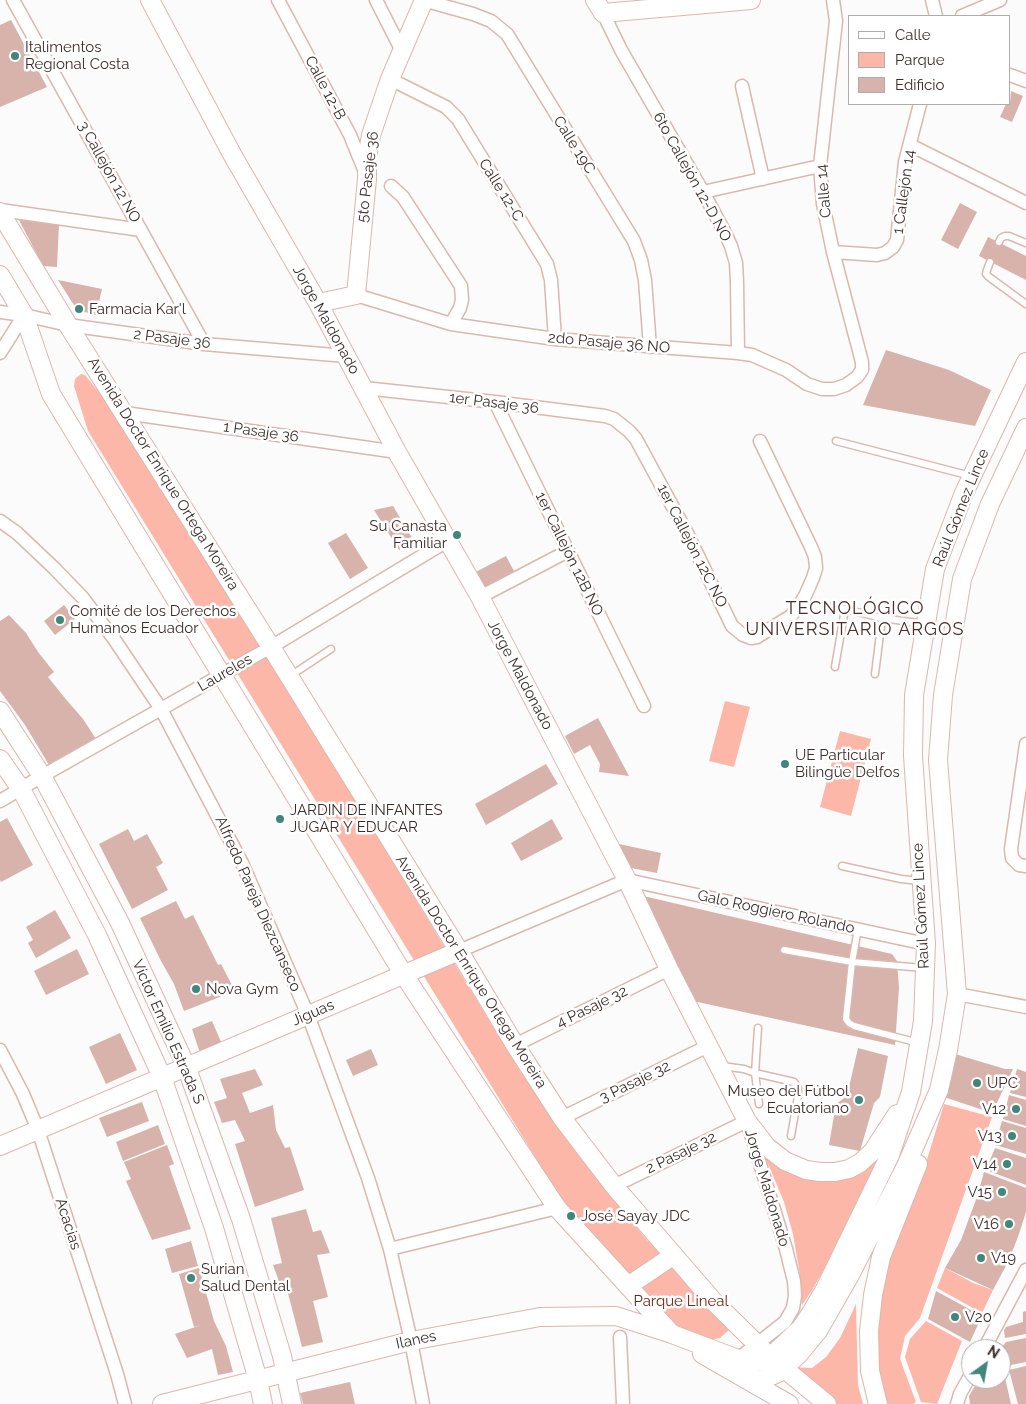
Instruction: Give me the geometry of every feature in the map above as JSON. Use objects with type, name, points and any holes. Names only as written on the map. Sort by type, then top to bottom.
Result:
[{"type":"main road","name":"Jorge Maldonado","points":[[150,0],[233,156],[318,303],[397,452],[480,597],[627,880],[669,969],[747,1121]]},
{"type":"main road","name":"5to Pasaje 36","points":[[356,295],[371,135],[390,79],[424,0]]},
{"type":"main road","points":[[599,6],[746,0]]},
{"type":"main road","name":"Avenida Doctor Enrique Ortega Moreira","points":[[0,211],[68,325],[125,413],[459,951],[514,1045],[562,1118],[614,1186],[715,1303],[770,1357],[827,1404]]},
{"type":"main road","points":[[0,275],[24,315],[51,394],[404,975],[557,1208],[672,1334],[738,1367],[768,1386],[788,1404]]},
{"type":"main road","points":[[318,303],[356,295]]},
{"type":"main road","name":"Raúl Gómez Lince","points":[[770,1357],[800,1329],[825,1289],[890,1155],[911,1092],[923,1021],[926,944],[913,747],[914,696],[935,570],[964,493],[1026,362]]},
{"type":"main road","name":"Raúl Gómez Lince","points":[[768,1386],[812,1338],[828,1315],[906,1166],[939,1090],[957,994],[938,760],[943,695],[962,579],[990,504],[1026,428]]},
{"type":"main road","name":"Víctor Emilio Estrada S","points":[[0,711],[42,776],[120,923],[186,1066],[241,1219],[282,1356],[292,1404]]},
{"type":"main road","name":"Víctor Emilio Estrada S","points":[[0,759],[21,789],[97,935],[162,1077],[214,1228],[264,1404]]},
{"type":"main road","points":[[97,935],[120,923]]},
{"type":"main road","name":"Jiguas","points":[[0,1146],[459,951]]},
{"type":"main road","points":[[878,1404],[870,1371],[869,1331],[873,1295],[881,1258],[916,1172],[930,1128],[939,1090]]},
{"type":"main road","points":[[747,1121],[767,1147],[785,1161],[806,1170],[835,1172],[849,1169],[860,1163],[872,1151],[911,1092]]},
{"type":"main road","points":[[214,1228],[241,1219]]},
{"type":"main road","points":[[628,1286],[674,1255]]},
{"type":"main road","points":[[616,1316],[624,1312],[628,1305],[630,1296],[628,1286]]},
{"type":"main road","name":"Ilanes","points":[[162,1404],[411,1341],[540,1316],[616,1316],[672,1334]]},
{"type":"main road","points":[[738,1367],[770,1357]]},
{"type":"main road","points":[[768,1386],[766,1367],[770,1357]]},
{"type":"street","name":"3 Callejón 12 NO","points":[[13,0],[204,344]]},
{"type":"street","name":"Calle 12-B","points":[[278,0],[350,135],[367,179]]},
{"type":"street","points":[[376,0],[402,51]]},
{"type":"street","name":"Calle 19C","points":[[424,0],[491,21],[506,34],[634,241],[642,260],[650,347]]},
{"type":"street","name":"Calle 14","points":[[833,0],[836,21],[820,166],[823,204],[833,252],[862,362],[862,370],[857,378]]},
{"type":"street","points":[[932,0],[936,15]]},
{"type":"street","points":[[964,15],[1000,0]]},
{"type":"street","name":"6to Callejón 12-D NO","points":[[599,6],[620,50],[724,231],[736,263],[738,353]]},
{"type":"street","points":[[1011,75],[1026,81]]},
{"type":"street","name":"Calle 12-C","points":[[390,79],[446,107],[458,119],[547,264],[551,280],[555,339]]},
{"type":"street","points":[[742,86],[763,179]]},
{"type":"street","name":"1 Callejón 14","points":[[833,252],[877,255],[885,253],[893,247],[899,230],[905,162],[920,105]]},
{"type":"street","points":[[910,145],[1026,203]]},
{"type":"street","points":[[703,192],[820,166]]},
{"type":"street","points":[[391,186],[403,197],[461,286],[462,300],[460,308],[450,324]]},
{"type":"street","points":[[0,211],[141,230]]},
{"type":"street","name":"2do Pasaje 36 NO","points":[[356,295],[450,324],[555,339],[738,353],[752,356],[786,370],[807,384],[822,389],[834,389],[846,385],[857,378]]},
{"type":"street","name":"2 Pasaje 36","points":[[0,312],[24,315],[68,325],[204,344],[346,356]]},
{"type":"street","points":[[0,354],[24,315]]},
{"type":"street","name":"1er Pasaje 36","points":[[364,388],[605,416],[622,424]]},
{"type":"street","name":"1er Callejón 12B NO","points":[[495,402],[644,706]]},
{"type":"street","name":"1 Pasaje 36","points":[[125,413],[397,452]]},
{"type":"street","name":"1er Callejón 12C NO","points":[[622,424],[636,439],[687,533],[732,626],[750,638],[758,636],[790,616],[805,596],[816,568],[811,546],[760,441]]},
{"type":"street","name":"Alfredo Pareja Diezcanseco","points":[[0,521],[39,553],[82,598],[114,639],[161,709],[242,862],[308,1015],[368,1178],[390,1249],[423,1404]]},
{"type":"street","name":"Laureles","points":[[0,801],[271,647],[447,541]]},
{"type":"street","points":[[480,597],[568,551]]},
{"type":"street","points":[[1026,744],[1011,849],[1012,858],[1020,865],[1026,866]]},
{"type":"street","name":"Galo Roggiero Rolando","points":[[627,880],[926,944]]},
{"type":"street","name":"Jiguas","points":[[459,951],[627,880]]},
{"type":"street","name":"4 Pasaje 32","points":[[514,1045],[669,969]]},
{"type":"street","points":[[957,994],[1026,1007]]},
{"type":"street","name":"3 Pasaje 32","points":[[562,1118],[708,1046]]},
{"type":"street","name":"Acacias","points":[[0,1050],[38,1130],[125,1404]]},
{"type":"street","name":"2 Pasaje 32","points":[[614,1186],[747,1121]]},
{"type":"street","name":"Jorge Maldonado","points":[[738,1367],[757,1344],[785,1322],[793,1308],[795,1296],[794,1281],[786,1249],[747,1121]]},
{"type":"street","points":[[390,1249],[557,1208]]},
{"type":"street","points":[[989,1339],[1026,1270]]},
{"type":"street","points":[[620,1338],[623,1404]]},
{"type":"street","points":[[957,1404],[963,1389]]},
{"type":"lane","points":[[999,242],[1004,236],[1009,236],[1026,243]]},
{"type":"lane","points":[[990,262],[986,274],[1026,304]]},
{"type":"lane","points":[[836,441],[972,476]]},
{"type":"lane","points":[[833,606],[882,618],[926,624]]},
{"type":"lane","points":[[835,667],[845,609]]},
{"type":"lane","points":[[875,674],[882,618]]},
{"type":"lane","points":[[289,676],[331,649]]},
{"type":"lane","points":[[842,866],[921,881]]},
{"type":"lane","points":[[858,929],[852,962],[846,1019],[854,1026],[919,1042]]},
{"type":"lane","points":[[784,950],[852,962],[925,968]]},
{"type":"lane","points":[[758,1028],[755,1073],[760,1104]]},
{"type":"lane","points":[[718,1065],[744,1069],[794,1082],[798,1088],[798,1096],[791,1136]]},
{"type":"green space","name":"Parque Lineal","points":[[81,374],[85,375],[98,391],[160,479],[521,1073],[589,1169],[647,1240],[680,1270],[724,1317],[729,1330],[720,1338],[709,1340],[684,1331],[672,1322],[567,1205],[553,1186],[88,431],[74,386],[75,379]]},
{"type":"green space","points":[[725,701],[750,707],[734,767],[709,761]]},
{"type":"green space","points":[[840,731],[871,739],[851,816],[820,807]]},
{"type":"green space","points":[[944,1104],[992,1117],[920,1318],[905,1336],[900,1359],[916,1402],[913,1404],[886,1404],[877,1374],[875,1325],[892,1246],[925,1166]]},
{"type":"green space","points":[[892,1136],[875,1165],[822,1273],[802,1305],[800,1275],[793,1234],[784,1202],[761,1147],[818,1179]]},
{"type":"green space","points":[[945,1268],[973,1283],[993,1290],[982,1313],[937,1288]]},
{"type":"green space","points":[[856,1304],[858,1385],[863,1404],[837,1404],[791,1367],[812,1368],[826,1357],[840,1338]]},
{"type":"green space","points":[[926,1321],[961,1340],[937,1404],[921,1402],[905,1357],[910,1339]]},
{"type":"building","name":"Italimentos Regional Costa","points":[[11,20],[47,87],[0,107],[0,25]]},
{"type":"building","points":[[1011,91],[1023,96],[1012,122],[1000,117],[1006,105],[1011,105]]},
{"type":"building","points":[[960,203],[977,212],[958,249],[941,240]]},
{"type":"building","points":[[19,220],[59,223],[57,267],[43,266]]},
{"type":"building","points":[[988,237],[1026,256],[1026,280],[979,256]]},
{"type":"building","points":[[58,280],[102,289],[96,315],[77,310]]},
{"type":"building","points":[[886,350],[949,370],[991,390],[975,426],[863,405]]},
{"type":"building","points":[[393,506],[414,541],[399,550],[374,510]]},
{"type":"building","points":[[346,533],[368,568],[350,579],[328,543]]},
{"type":"building","points":[[506,556],[515,573],[483,590],[474,573]]},
{"type":"building","name":"Comité de los Derechos Humanos Ecuador","points":[[64,605],[75,619],[55,635],[44,621]]},
{"type":"building","points":[[9,615],[26,633],[54,672],[48,677],[83,719],[96,739],[49,765],[25,725],[0,691],[0,621]]},
{"type":"building","points":[[598,718],[629,776],[599,772],[600,764],[590,745],[574,754],[565,736]]},
{"type":"building","points":[[546,764],[558,784],[486,825],[475,804]]},
{"type":"building","points":[[7,818],[33,865],[1,882],[0,822]]},
{"type":"building","points":[[552,819],[563,839],[521,861],[511,843]]},
{"type":"building","points":[[128,829],[134,841],[147,834],[163,863],[156,867],[168,890],[132,909],[99,844]]},
{"type":"building","points":[[619,844],[661,853],[657,873],[631,868]]},
{"type":"building","points":[[639,895],[892,954],[897,961],[899,988],[895,1045],[693,1001]]},
{"type":"building","points":[[176,901],[185,919],[193,915],[218,965],[221,964],[235,991],[184,1011],[174,984],[140,918]]},
{"type":"building","points":[[55,910],[71,938],[36,958],[28,943],[33,940],[26,927]]},
{"type":"building","points":[[77,949],[89,974],[46,995],[34,971]]},
{"type":"building","points":[[212,1021],[222,1044],[200,1053],[192,1029]]},
{"type":"building","points":[[120,1033],[137,1070],[106,1084],[89,1047]]},
{"type":"building","name":"Museo del Fútbol Ecuatoriano","points":[[858,1048],[888,1056],[880,1097],[874,1103],[860,1151],[829,1145],[836,1104],[847,1096]]},
{"type":"building","points":[[371,1049],[378,1065],[353,1076],[346,1060]]},
{"type":"building","name":"UPC","points":[[955,1054],[1005,1069],[1013,1069],[992,1113],[944,1097]]},
{"type":"building","points":[[255,1069],[263,1085],[242,1093],[250,1113],[273,1105],[276,1130],[285,1148],[290,1147],[304,1190],[255,1207],[235,1144],[245,1141],[235,1120],[222,1123],[214,1102],[227,1098],[220,1079]]},
{"type":"building","points":[[1017,1069],[1026,1072],[1026,1097],[1010,1093]]},
{"type":"building","name":"V12","points":[[1009,1095],[1026,1100],[1026,1126],[1003,1119]]},
{"type":"building","points":[[142,1102],[149,1121],[107,1137],[99,1118]]},
{"type":"building","name":"V13","points":[[1002,1121],[1026,1128],[1026,1154],[995,1145]]},
{"type":"building","points":[[158,1125],[165,1144],[123,1161],[116,1142]]},
{"type":"building","points":[[167,1145],[174,1164],[169,1166],[191,1229],[152,1240],[126,1181],[131,1179],[124,1162]]},
{"type":"building","name":"V14","points":[[995,1148],[1026,1158],[1026,1185],[986,1170]]},
{"type":"building","points":[[984,1172],[1026,1188],[1026,1212],[1019,1234],[1009,1260],[993,1290],[945,1268],[961,1240]]},
{"type":"building","points":[[306,1209],[313,1232],[321,1230],[330,1253],[317,1255],[328,1297],[313,1301],[323,1342],[302,1347],[285,1282],[280,1284],[273,1265],[282,1263],[271,1218]]},
{"type":"building","points":[[191,1241],[198,1266],[172,1273],[165,1249]]},
{"type":"building","points":[[199,1268],[214,1321],[226,1346],[233,1372],[218,1375],[212,1349],[187,1358],[175,1334],[201,1325],[194,1327],[179,1274]]},
{"type":"building","name":"V20","points":[[936,1291],[982,1316],[971,1339],[965,1339],[928,1319]]},
{"type":"building","points":[[1026,1311],[1026,1334],[1005,1338],[1004,1330],[1006,1327],[1023,1322],[1023,1312]]},
{"type":"building","points":[[1026,1338],[1026,1362],[1011,1365],[1011,1341]]},
{"type":"building","points":[[1026,1366],[1026,1404],[1018,1404],[1011,1378],[1011,1370]]},
{"type":"building","points":[[350,1382],[355,1404],[303,1404],[300,1393]]},
{"type":"building","points":[[973,1389],[1008,1389],[1011,1404],[970,1404],[969,1396]]},
{"type":"place","name":"Italimentos Regional Costa","points":[[15,56]]},
{"type":"place","name":"Farmacia Kar'l","points":[[79,309]]},
{"type":"place","name":"Su Canasta Familiar","points":[[457,535]]},
{"type":"place","name":"Comité de los Derechos Humanos Ecuador","points":[[60,620]]},
{"type":"place","name":"UE Particular Bilingüe Delfos","points":[[785,764]]},
{"type":"place","name":"JARDIN DE INFANTES JUGAR Y EDUCAR","points":[[280,819]]},
{"type":"place","name":"Nova Gym","points":[[196,989]]},
{"type":"place","name":"UPC","points":[[977,1083]]},
{"type":"place","name":"Museo del Fútbol Ecuatoriano","points":[[859,1100]]},
{"type":"place","name":"V12","points":[[1016,1109]]},
{"type":"place","name":"V13","points":[[1012,1136]]},
{"type":"place","name":"V14","points":[[1007,1164]]},
{"type":"place","name":"V15","points":[[1002,1192]]},
{"type":"place","name":"José Sayay JDC","points":[[571,1216]]},
{"type":"place","name":"V16","points":[[1009,1224]]},
{"type":"place","name":"V19","points":[[981,1258]]},
{"type":"place","name":"Surian Salud Dental","points":[[191,1278]]},
{"type":"place","name":"V20","points":[[955,1317]]},
{"type":"district","name":"TECNOLÓGICO UNIVERSITARIO ARGOS","points":[[855,619]]}]
